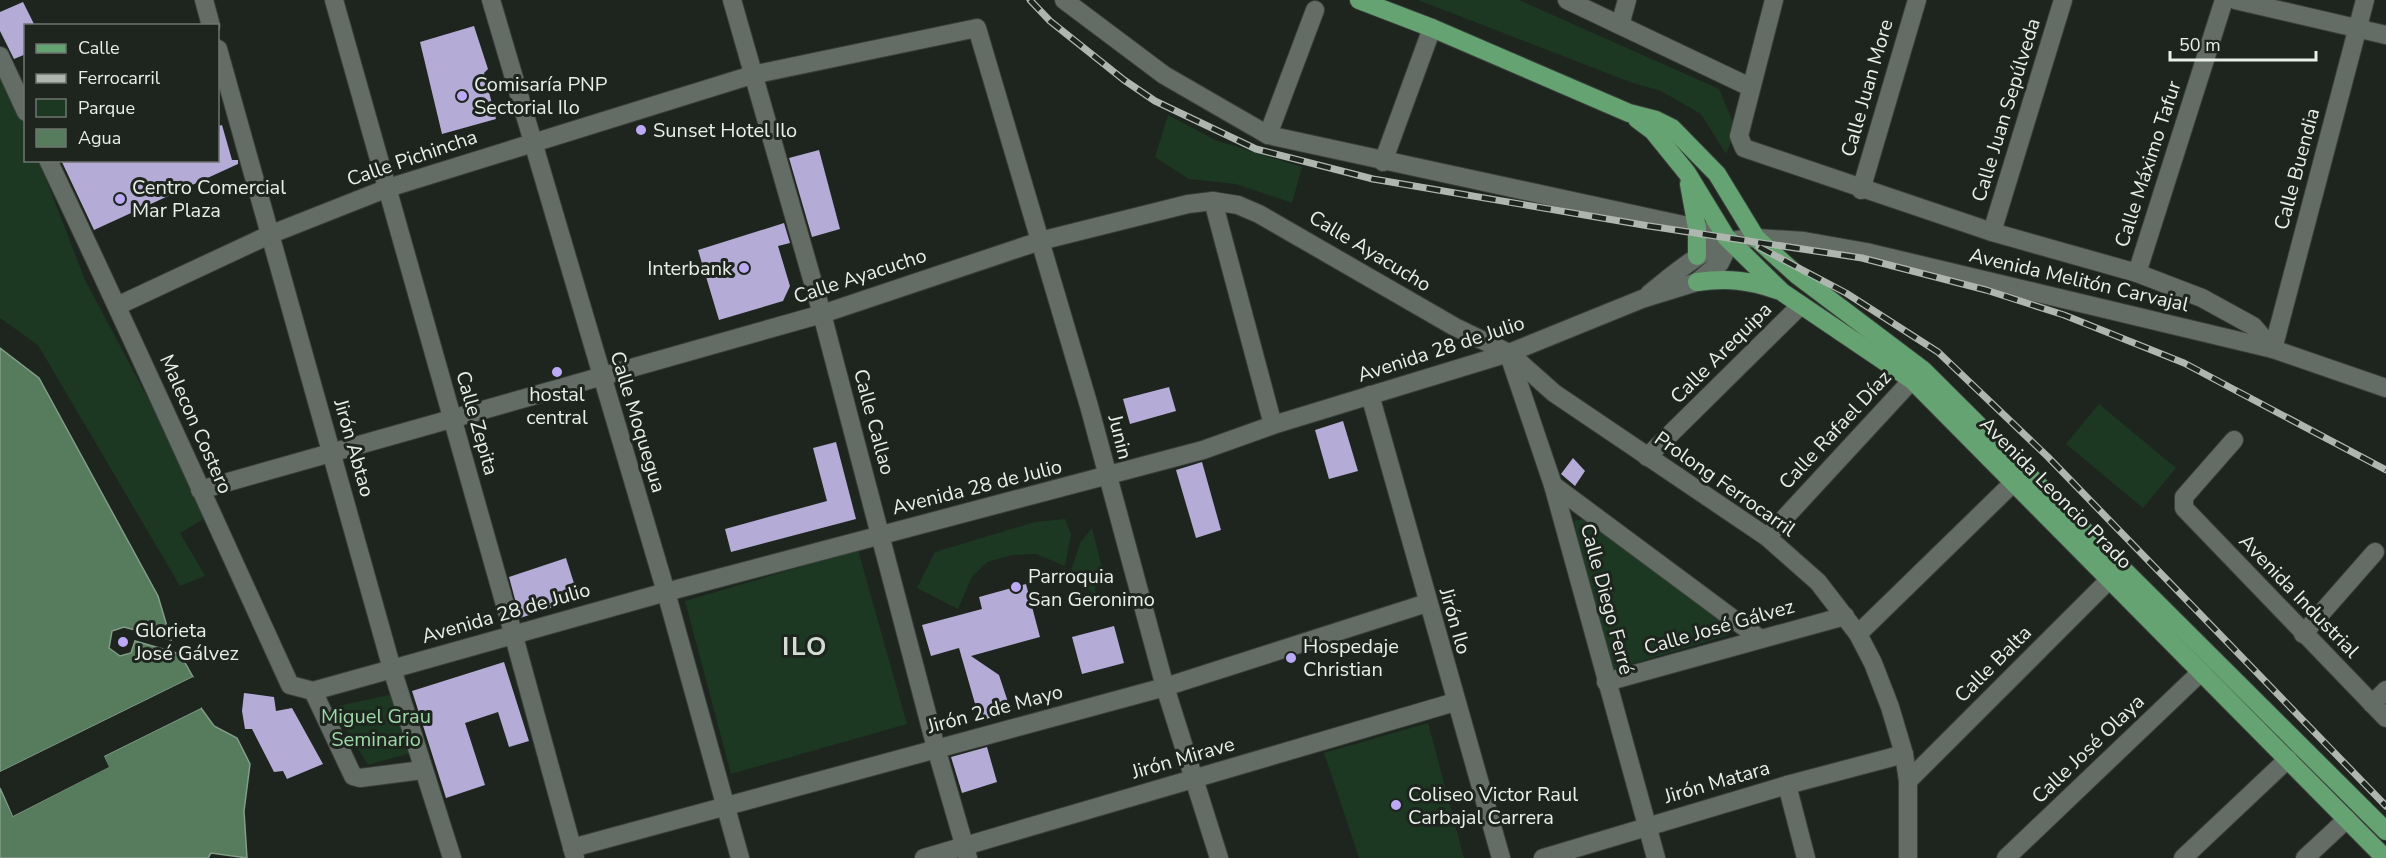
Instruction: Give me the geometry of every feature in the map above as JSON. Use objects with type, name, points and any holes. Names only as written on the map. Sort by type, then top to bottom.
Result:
[{"type":"main road","points":[[1359,0],[1432,28],[1629,113]]},
{"type":"main road","name":"Avenida Leoncio Prado","points":[[1629,113],[1653,131],[1687,173],[1730,242],[1782,292],[1912,380],[2385,858]]},
{"type":"main road","name":"Avenida Leoncio Prado","points":[[1629,113],[1656,120],[1672,128],[1717,174],[1756,238],[1797,275],[1923,370],[2386,831]]},
{"type":"main road","points":[[1687,173],[1697,228],[1697,256]]},
{"type":"main road","points":[[1697,282],[1728,278],[1758,283],[1782,292]]},
{"type":"street","points":[[204,0],[210,24]]},
{"type":"street","name":"Calle Zepita","points":[[334,0],[574,853]]},
{"type":"street","name":"Calle Moquegua","points":[[491,0],[531,142],[666,592],[740,858]]},
{"type":"street","name":"Calle Callao","points":[[732,0],[822,314],[882,535],[936,748],[966,852]]},
{"type":"street","points":[[1064,0],[1164,75],[1268,135],[1383,162],[1697,228],[1730,242]]},
{"type":"street","points":[[1567,0],[1750,87]]},
{"type":"street","points":[[1620,25],[1627,0]]},
{"type":"street","points":[[1774,0],[1739,136],[1740,143],[1752,153],[1992,232],[2137,273],[2202,298],[2253,326],[2273,349]]},
{"type":"street","name":"Calle Juan More","points":[[1861,189],[1917,0]]},
{"type":"street","name":"Calle Juan Sepúlveda","points":[[1992,232],[2063,0]]},
{"type":"street","name":"Calle Máximo Tafur","points":[[2137,273],[2224,0]]},
{"type":"street","points":[[2235,0],[2386,35]]},
{"type":"street","name":"Calle Buendia","points":[[2273,349],[2365,0]]},
{"type":"street","points":[[1268,135],[1315,10]]},
{"type":"street","name":"Calle Pichincha","points":[[117,306],[269,235],[388,188],[753,75],[977,28]]},
{"type":"street","name":"Junin","points":[[977,28],[1089,406],[1165,687],[1219,858]]},
{"type":"street","points":[[1383,162],[1432,28]]},
{"type":"street","name":"Jirón Abtao","points":[[219,53],[392,669],[422,770],[452,858]]},
{"type":"street","points":[[0,56],[24,108]]},
{"type":"street","name":"Malecon Costero","points":[[49,162],[158,392],[200,490],[290,685],[313,691]]},
{"type":"street","points":[[1213,201],[1273,425]]},
{"type":"street","name":"Calle Ayacucho","points":[[200,490],[822,314],[1040,241],[1176,206],[1213,201],[1238,206],[1259,214],[1455,327],[1509,353]]},
{"type":"street","name":"Avenida 28 de Julio","points":[[1642,299],[1697,256],[1741,238],[1756,238]]},
{"type":"street","name":"Avenida Melitón Carvajal","points":[[1756,238],[1804,241],[1866,252],[2273,349],[2386,388]]},
{"type":"street","name":"Avenida 28 de Julio","points":[[313,691],[513,633],[1203,450],[1273,425],[1509,353],[1642,299],[1697,282],[1720,263],[1730,242]]},
{"type":"street","name":"Calle Arequipa","points":[[1647,457],[1801,305]]},
{"type":"street","name":"Prolong Ferrocarril","points":[[1509,353],[1554,393],[1767,537],[1818,582],[1845,616],[1858,634],[1873,663],[1904,754],[1908,781],[1908,858]]},
{"type":"street","name":"Calle Diego Ferré","points":[[1509,353],[1552,485],[1656,858]]},
{"type":"street","name":"Calle Rafael Díaz","points":[[1767,537],[1912,380]]},
{"type":"street","name":"Jirón Ilo","points":[[1370,395],[1501,858]]},
{"type":"street","name":"Avenida Industrial","points":[[2234,440],[2184,497],[2182,503],[2303,634],[2386,717]]},
{"type":"street","points":[[1858,634],[2014,482]]},
{"type":"street","points":[[1552,485],[1759,638]]},
{"type":"street","points":[[2303,634],[2375,552]]},
{"type":"street","name":"Calle Balta","points":[[1908,781],[2110,579]]},
{"type":"street","name":"Jirón 2 de Mayo","points":[[574,853],[936,748],[1165,687],[1427,603]]},
{"type":"street","name":"Calle José Gálvez","points":[[1606,682],[1845,616]]},
{"type":"street","name":"Calle José Olaya","points":[[2006,858],[2201,672]]},
{"type":"street","points":[[2372,704],[2386,690]]},
{"type":"street","points":[[313,691],[353,776],[360,778],[422,770]]},
{"type":"street","name":"Jirón Mirave","points":[[924,858],[966,852],[1195,779],[1455,702]]},
{"type":"street","name":"Jirón Matara","points":[[1543,858],[1647,825],[1904,754]]},
{"type":"street","points":[[2183,858],[2288,759]]},
{"type":"street","points":[[1787,785],[1806,858]]},
{"type":"street","points":[[2305,858],[2347,819]]},
{"type":"green space","points":[[1418,0],[1519,0],[1719,89],[1736,129],[1726,154],[1701,114],[1661,91],[1630,82]]},
{"type":"green space","points":[[0,59],[24,123],[24,162],[39,162],[85,280],[210,515],[180,533],[205,576],[180,586],[38,345],[0,318]]},
{"type":"green space","points":[[1168,115],[1215,140],[1302,167],[1292,203],[1236,184],[1189,179],[1155,157]]},
{"type":"green space","points":[[2099,404],[2176,468],[2143,508],[2066,444]]},
{"type":"green space","points":[[1065,519],[1071,535],[1065,566],[1036,554],[1012,555],[987,562],[972,577],[958,609],[917,588],[935,552],[1035,522]]},
{"type":"green space","points":[[1584,519],[1730,626],[1729,635],[1611,670],[1574,521]]},
{"type":"green space","points":[[1092,528],[1103,572],[1096,575],[1095,595],[1070,574],[1080,543]]},
{"type":"green space","points":[[858,550],[907,724],[731,774],[685,601]]},
{"type":"green space","name":"Miguel Grau Seminario","points":[[389,695],[394,696],[410,753],[368,765],[337,713],[338,706]]},
{"type":"green space","name":"Coliseo Victor Raul Carbajal Carrera","points":[[1428,723],[1464,858],[1359,858],[1324,753]]},
{"type":"water","points":[[0,348],[39,378],[158,596],[171,640],[124,627],[112,631],[109,648],[120,656],[131,653],[135,641],[180,654],[193,677],[0,772]]},
{"type":"water","points":[[201,708],[214,726],[237,738],[250,764],[244,811],[247,858],[211,853],[208,858],[0,858],[0,788],[13,816],[108,767],[104,756]]},
{"type":"pier","points":[[193,677],[194,680],[0,775],[0,772]]},
{"type":"pier","points":[[200,705],[201,708],[104,756],[109,767],[13,816],[0,785],[15,812],[105,766],[102,754]]},
{"type":"building","points":[[23,2],[34,24],[24,24],[24,55],[14,59],[0,31],[0,12]]},
{"type":"building","name":"Comisaría PNP Sectorial Ilo","points":[[474,26],[488,69],[484,73],[496,119],[442,134],[420,42]]},
{"type":"building","name":"Centro Comercial Mar Plaza","points":[[222,125],[232,160],[238,160],[238,164],[94,230],[62,162],[219,162],[219,126]]},
{"type":"building","points":[[819,150],[840,229],[812,237],[789,158]]},
{"type":"building","name":"Interbank","points":[[784,223],[790,243],[778,246],[790,286],[783,301],[719,320],[698,250]]},
{"type":"building","points":[[1169,387],[1176,411],[1130,424],[1123,399]]},
{"type":"building","points":[[1343,421],[1358,471],[1329,479],[1315,430]]},
{"type":"building","points":[[836,442],[856,519],[731,552],[725,529],[827,501],[813,448]]},
{"type":"building","points":[[1573,458],[1585,471],[1575,486],[1561,474]]},
{"type":"building","points":[[1202,462],[1221,530],[1196,538],[1176,470]]},
{"type":"building","points":[[566,558],[579,599],[520,618],[509,577]]},
{"type":"building","points":[[1026,584],[1040,637],[971,656],[999,675],[1011,711],[980,721],[959,648],[931,656],[922,625],[982,609],[979,597]]},
{"type":"building","points":[[1114,626],[1124,663],[1082,674],[1072,637]]},
{"type":"building","points":[[504,662],[529,741],[509,747],[498,712],[465,723],[485,785],[446,798],[412,691]]},
{"type":"building","points":[[244,693],[274,697],[276,711],[292,708],[323,764],[287,779],[283,771],[274,772],[252,729],[245,729],[242,711]]},
{"type":"building","points":[[987,747],[997,782],[962,793],[951,757]]},
{"type":"railway","points":[[1030,0],[1050,21],[1124,80],[1155,101],[1256,149],[1373,179],[1649,226],[1862,258],[1986,290],[2064,315],[2184,363],[2386,470]]},
{"type":"railway","points":[[1759,247],[1846,293],[1938,352],[2048,457],[2386,806]]},
{"type":"place","name":"Comisaría PNP Sectorial Ilo","points":[[462,96]]},
{"type":"place","name":"Sunset Hotel Ilo","points":[[641,130]]},
{"type":"place","name":"Centro Comercial Mar Plaza","points":[[120,199]]},
{"type":"place","name":"Interbank","points":[[744,268]]},
{"type":"place","name":"hostal central","points":[[557,372]]},
{"type":"place","name":"Parroquia San Geronimo","points":[[1016,587]]},
{"type":"place","name":"Glorieta José Gálvez","points":[[123,642]]},
{"type":"place","name":"Hospedaje Christian","points":[[1291,658]]},
{"type":"place","name":"Coliseo Victor Raul Carbajal Carrera","points":[[1396,805]]},
{"type":"district","name":"ILO","points":[[805,646]]}]
